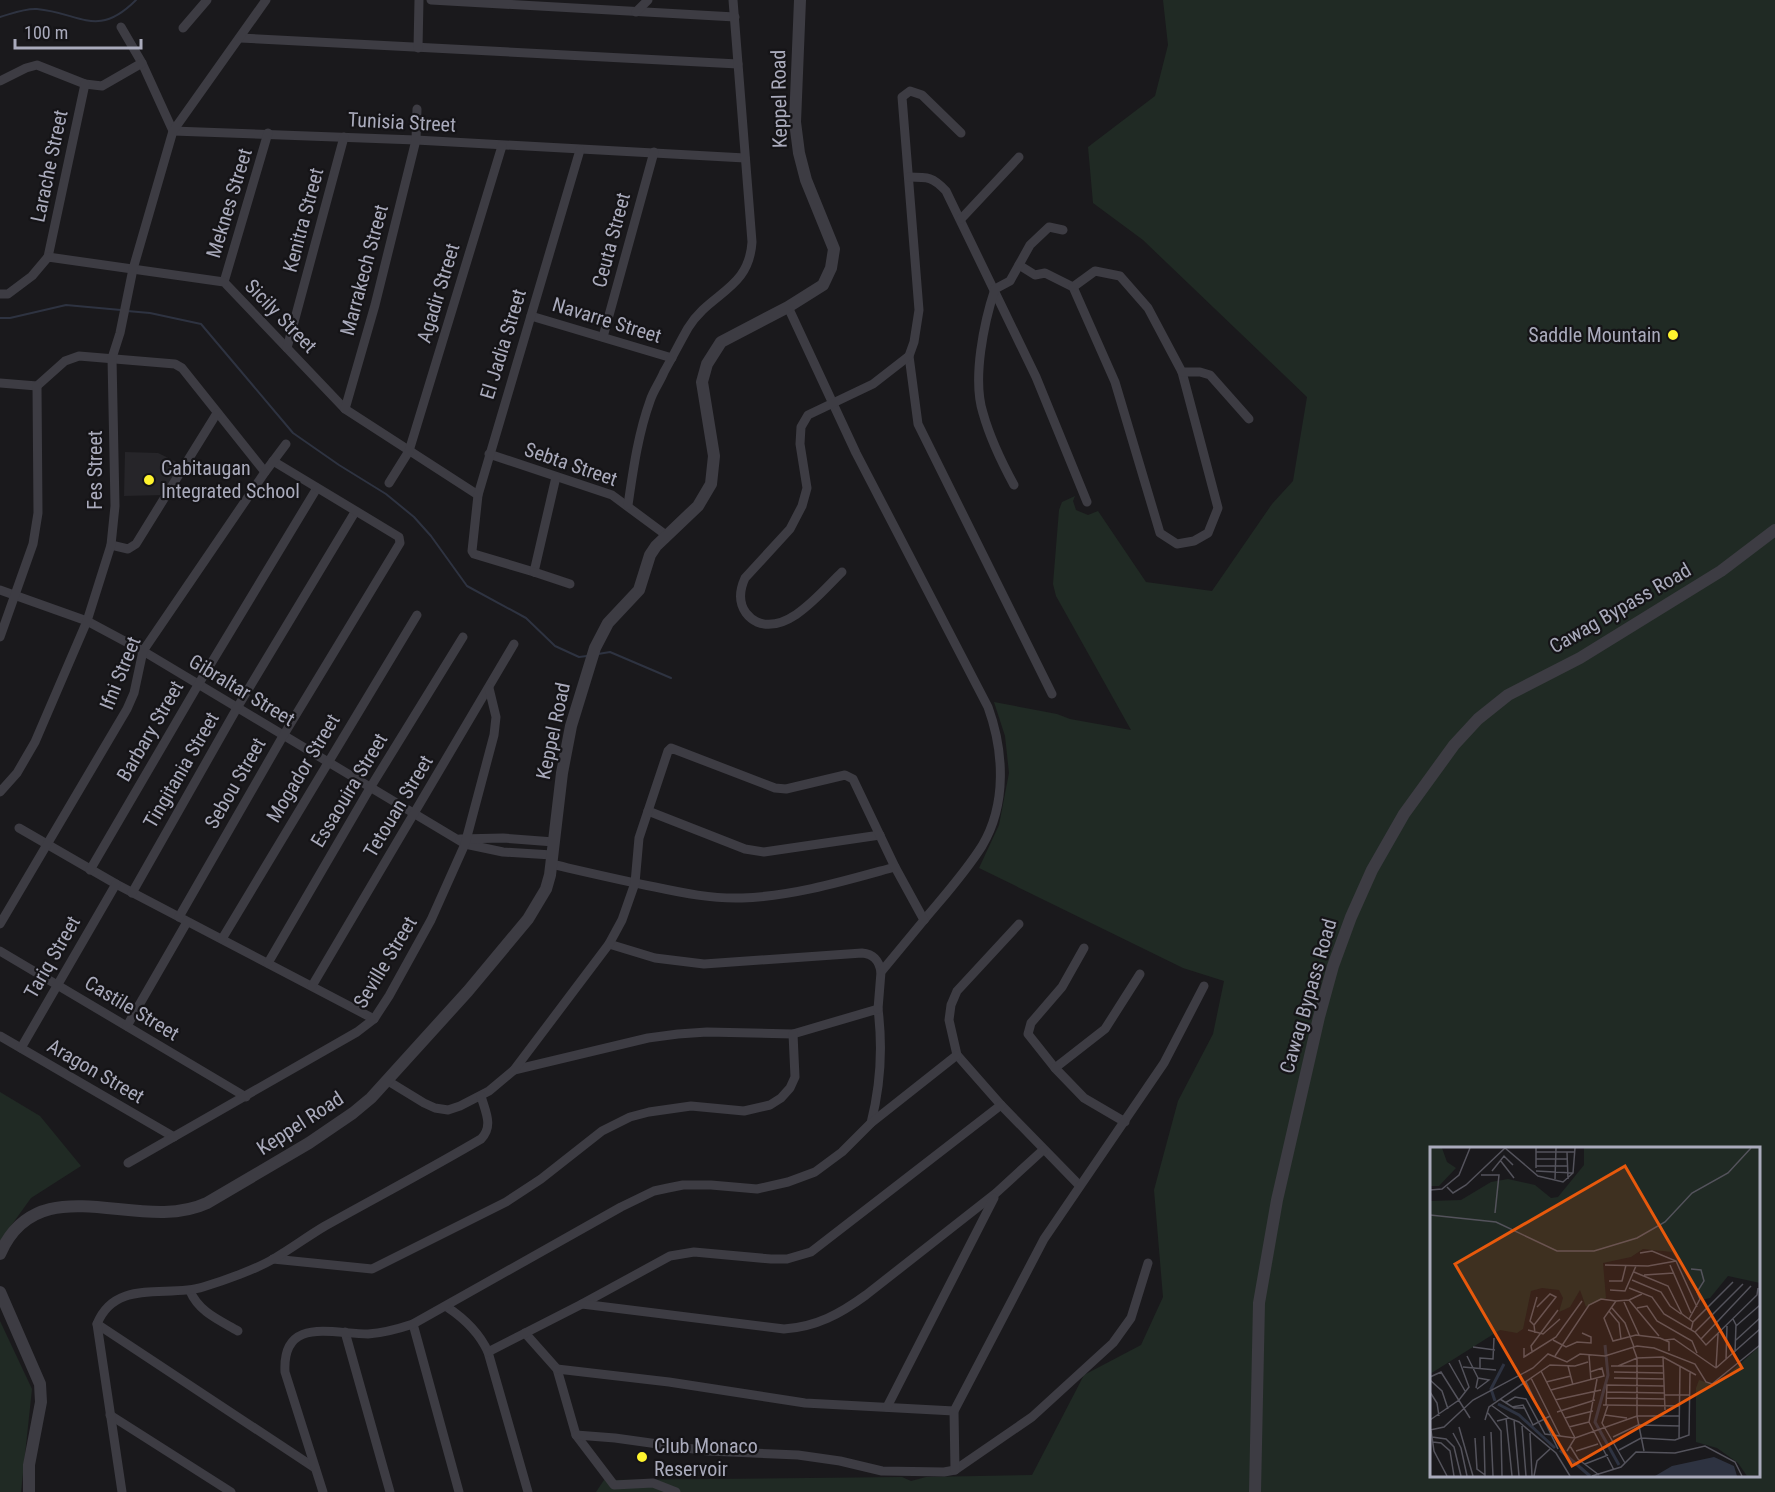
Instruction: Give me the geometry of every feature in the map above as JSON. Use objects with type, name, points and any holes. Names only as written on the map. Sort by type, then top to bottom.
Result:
[{"type":"street","points":[[183,28],[207,0]]},
{"type":"street","name":"Fes Street","points":[[0,792],[16,773],[35,742],[87,621],[111,545],[115,506],[112,358],[120,333],[133,269],[173,131],[266,0]]},
{"type":"street","points":[[418,48],[419,0]]},
{"type":"street","points":[[431,0],[735,17]]},
{"type":"street","points":[[636,12],[648,0]]},
{"type":"street","points":[[628,505],[634,466],[650,400],[690,325],[710,303],[737,281],[745,270],[751,254],[752,242],[733,0]]},
{"type":"street","name":"Keppel Road","points":[[0,1254],[11,1233],[21,1222],[32,1214],[46,1209],[81,1207],[174,1211],[200,1206],[334,1127],[364,1105],[388,1082],[533,913],[546,889],[570,726],[592,655],[608,623],[639,590],[650,555],[666,535],[703,500],[713,476],[714,456],[702,382],[707,364],[721,342],[788,307],[823,285],[831,268],[834,249],[806,180],[799,153],[795,122],[800,0]]},
{"type":"street","points":[[121,27],[142,63],[173,131]]},
{"type":"street","points":[[240,38],[738,64]]},
{"type":"street","points":[[0,81],[37,65],[85,84],[102,86],[142,63]]},
{"type":"street","name":"Larache Street","points":[[48,257],[85,84]]},
{"type":"street","points":[[961,133],[922,95],[910,91],[902,98],[919,310],[914,342],[909,356],[918,424],[1052,694]]},
{"type":"street","name":"Marrakech Street","points":[[345,409],[375,305],[416,140],[417,109]]},
{"type":"street","name":"Tunisia Street","points":[[173,131],[416,140],[745,158]]},
{"type":"street","name":"Meknes Street","points":[[224,282],[268,134]]},
{"type":"street","name":"Kenitra Street","points":[[287,348],[344,137]]},
{"type":"street","name":"Agadir Street","points":[[389,483],[409,450],[502,146]]},
{"type":"street","name":"El Jadia Street","points":[[534,572],[478,556],[472,551],[478,495],[580,150]]},
{"type":"street","name":"Ceuta Street","points":[[603,337],[654,152]]},
{"type":"street","points":[[961,219],[1019,157]]},
{"type":"street","points":[[909,177],[925,177],[935,180],[946,191],[1036,377],[1087,502]]},
{"type":"street","points":[[1014,485],[982,412],[980,354],[987,313],[994,289],[1010,281],[1030,245],[1049,227],[1063,230]]},
{"type":"street","points":[[0,294],[8,294],[32,276],[48,257]]},
{"type":"street","name":"Sicily Street","points":[[48,257],[224,282],[345,409],[478,495]]},
{"type":"street","points":[[1019,265],[1035,275],[1045,273],[1073,287],[1115,382],[1160,533],[1177,544],[1194,541],[1208,533],[1218,508],[1182,372],[1148,308],[1120,276],[1095,271],[1073,287]]},
{"type":"street","points":[[788,307],[867,473],[988,707],[997,731],[1001,772],[999,797],[983,844],[969,865],[881,972]]},
{"type":"street","name":"Navarre Street","points":[[531,315],[672,358]]},
{"type":"street","points":[[0,383],[36,387],[65,361],[79,356],[177,365],[265,472]]},
{"type":"street","points":[[842,572],[807,606],[780,623],[765,624],[754,620],[746,613],[741,601],[741,587],[745,578],[790,529],[802,506],[807,488],[800,444],[801,427],[808,415],[873,384],[909,356]]},
{"type":"street","points":[[1182,372],[1200,372],[1210,375],[1249,418]]},
{"type":"street","points":[[0,637],[33,544],[38,513],[36,387]]},
{"type":"street","points":[[111,545],[128,549],[136,544],[217,413]]},
{"type":"street","name":"Ifni Street","points":[[0,924],[127,709],[134,693],[143,651],[286,444]]},
{"type":"street","name":"Sebta Street","points":[[489,454],[612,495],[666,535]]},
{"type":"street","points":[[273,461],[355,512]]},
{"type":"street","points":[[556,477],[534,572],[570,584]]},
{"type":"street","name":"Barbary Street","points":[[90,870],[317,488]]},
{"type":"street","name":"Sebou Street","points":[[127,1026],[283,736],[399,545],[399,537],[355,512]]},
{"type":"street","name":"Tingitania Street","points":[[132,893],[237,708],[355,512]]},
{"type":"street","name":"Cawag Bypass Road","points":[[1255,1492],[1259,1303],[1277,1200],[1333,966],[1372,870],[1404,814],[1454,745],[1478,719],[1508,695],[1580,658],[1721,572],[1775,530]]},
{"type":"street","name":"Gibraltar Street","points":[[0,590],[87,621],[143,651],[327,763],[463,841]]},
{"type":"street","name":"Mogador Street","points":[[222,939],[417,615]]},
{"type":"street","name":"Essaouira Street","points":[[268,963],[370,788],[463,637]]},
{"type":"street","name":"Tetouan Street","points":[[312,986],[514,644]]},
{"type":"street","name":"Seville Street","points":[[128,1163],[246,1097],[357,1032],[374,1019],[423,937],[463,841],[494,735],[496,717],[489,688]]},
{"type":"street","points":[[388,1082],[424,1103],[448,1110],[460,1107],[489,1091],[514,1070],[609,944],[622,920],[635,883],[639,838],[668,752],[673,748],[775,788],[786,789],[850,776],[924,920]]},
{"type":"street","points":[[648,811],[745,849],[764,852],[880,835]]},
{"type":"street","points":[[19,828],[132,893],[374,1019]]},
{"type":"street","points":[[463,841],[503,838],[635,883],[714,897],[771,896],[812,889],[895,867]]},
{"type":"street","points":[[463,841],[503,852],[552,853]]},
{"type":"street","name":"Tariq Street","points":[[21,1048],[116,884]]},
{"type":"street","points":[[1019,924],[957,991],[951,1005],[949,1020],[957,1055],[1001,1105],[1079,1185]]},
{"type":"street","points":[[609,944],[655,958],[704,964],[866,954],[877,960],[881,972],[878,1009],[882,1058],[878,1096],[871,1123]]},
{"type":"street","points":[[1084,948],[1069,978],[1034,1018],[1028,1034],[1055,1068],[1084,1098],[1125,1122]]},
{"type":"street","name":"Castile Street","points":[[0,951],[246,1097]]},
{"type":"street","points":[[1055,1068],[1105,1029],[1140,974]]},
{"type":"street","points":[[955,1470],[954,1411],[1029,1266],[1079,1185],[1164,1063],[1204,986]]},
{"type":"street","points":[[514,1070],[648,1038],[678,1034],[793,1034],[878,1009]]},
{"type":"street","points":[[273,1259],[372,1269],[506,1202],[541,1179],[602,1131],[630,1117],[691,1106],[744,1111],[770,1105],[790,1088],[795,1077],[793,1034]]},
{"type":"street","name":"Aragon Street","points":[[0,1036],[174,1137]]},
{"type":"street","points":[[323,1492],[285,1372],[285,1353],[293,1340],[305,1333],[378,1333],[413,1324],[654,1191],[682,1185],[711,1185],[746,1190],[771,1187],[815,1172],[830,1162],[871,1123],[957,1055]]},
{"type":"street","points":[[122,1492],[97,1324],[104,1311],[123,1297],[155,1291],[190,1291],[273,1259],[481,1138],[487,1132],[489,1124],[480,1096]]},
{"type":"street","points":[[488,1352],[670,1256],[694,1252],[779,1259],[811,1252],[1001,1105]]},
{"type":"street","points":[[582,1304],[784,1329],[802,1328],[826,1320],[844,1311],[996,1193],[1044,1150]]},
{"type":"street","points":[[887,1407],[996,1193]]},
{"type":"street","points":[[576,1435],[708,1451],[816,1457],[882,1471],[944,1472],[955,1470],[1032,1417],[1113,1343],[1131,1318],[1148,1263]]},
{"type":"street","points":[[190,1291],[203,1311],[238,1331]]},
{"type":"street","points":[[0,1292],[40,1384],[41,1402],[29,1465],[28,1492]]},
{"type":"street","points":[[447,1307],[472,1327],[483,1340],[528,1492]]},
{"type":"street","points":[[97,1324],[315,1468]]},
{"type":"street","points":[[413,1324],[459,1492]]},
{"type":"street","points":[[345,1332],[390,1492]]},
{"type":"street","points":[[525,1333],[557,1369],[576,1435],[614,1485],[652,1483],[676,1492]]},
{"type":"street","points":[[557,1369],[669,1382],[805,1403],[954,1411]]},
{"type":"street","points":[[110,1415],[231,1492]]},
{"type":"shaded area","points":[[1163,0],[1775,0],[1775,1492],[596,1492],[604,1480],[902,1477],[911,1481],[926,1477],[1032,1475],[1084,1375],[1141,1345],[1163,1297],[1154,1190],[1178,1101],[1213,1034],[1224,981],[1183,968],[979,868],[999,825],[1009,773],[1005,736],[994,702],[1131,730],[1056,596],[1053,584],[1059,510],[1062,502],[1075,496],[1073,501],[1076,510],[1088,515],[1098,511],[1146,582],[1212,591],[1272,504],[1293,481],[1307,397],[1143,240],[1093,203],[1088,147],[1155,96],[1168,45]]},
{"type":"shaded area","name":"Cabitaugan Integrated School","points":[[125,452],[158,453],[183,465],[165,495],[124,496]]},
{"type":"shaded area","points":[[0,1092],[40,1116],[81,1166],[31,1198],[0,1241]]},
{"type":"shaded area","points":[[0,1321],[32,1389],[21,1492],[0,1492]]},
{"type":"waterway","points":[[0,17],[23,10],[37,9],[88,21],[99,21],[122,12],[136,0]]},
{"type":"waterway","points":[[0,318],[10,318],[66,305],[121,310]]},
{"type":"waterway","points":[[127,311],[150,313],[201,324],[293,433],[386,494],[414,517],[431,536],[467,586],[526,618],[555,646],[579,657],[587,656]]},
{"type":"waterway","points":[[598,654],[610,652],[671,678]]},
{"type":"place","name":"Saddle Mountain","points":[[1673,335]]},
{"type":"place","name":"Cabitaugan Integrated School","points":[[149,480]]},
{"type":"place","name":"Club Monaco Reservoir","points":[[642,1457]]}]
